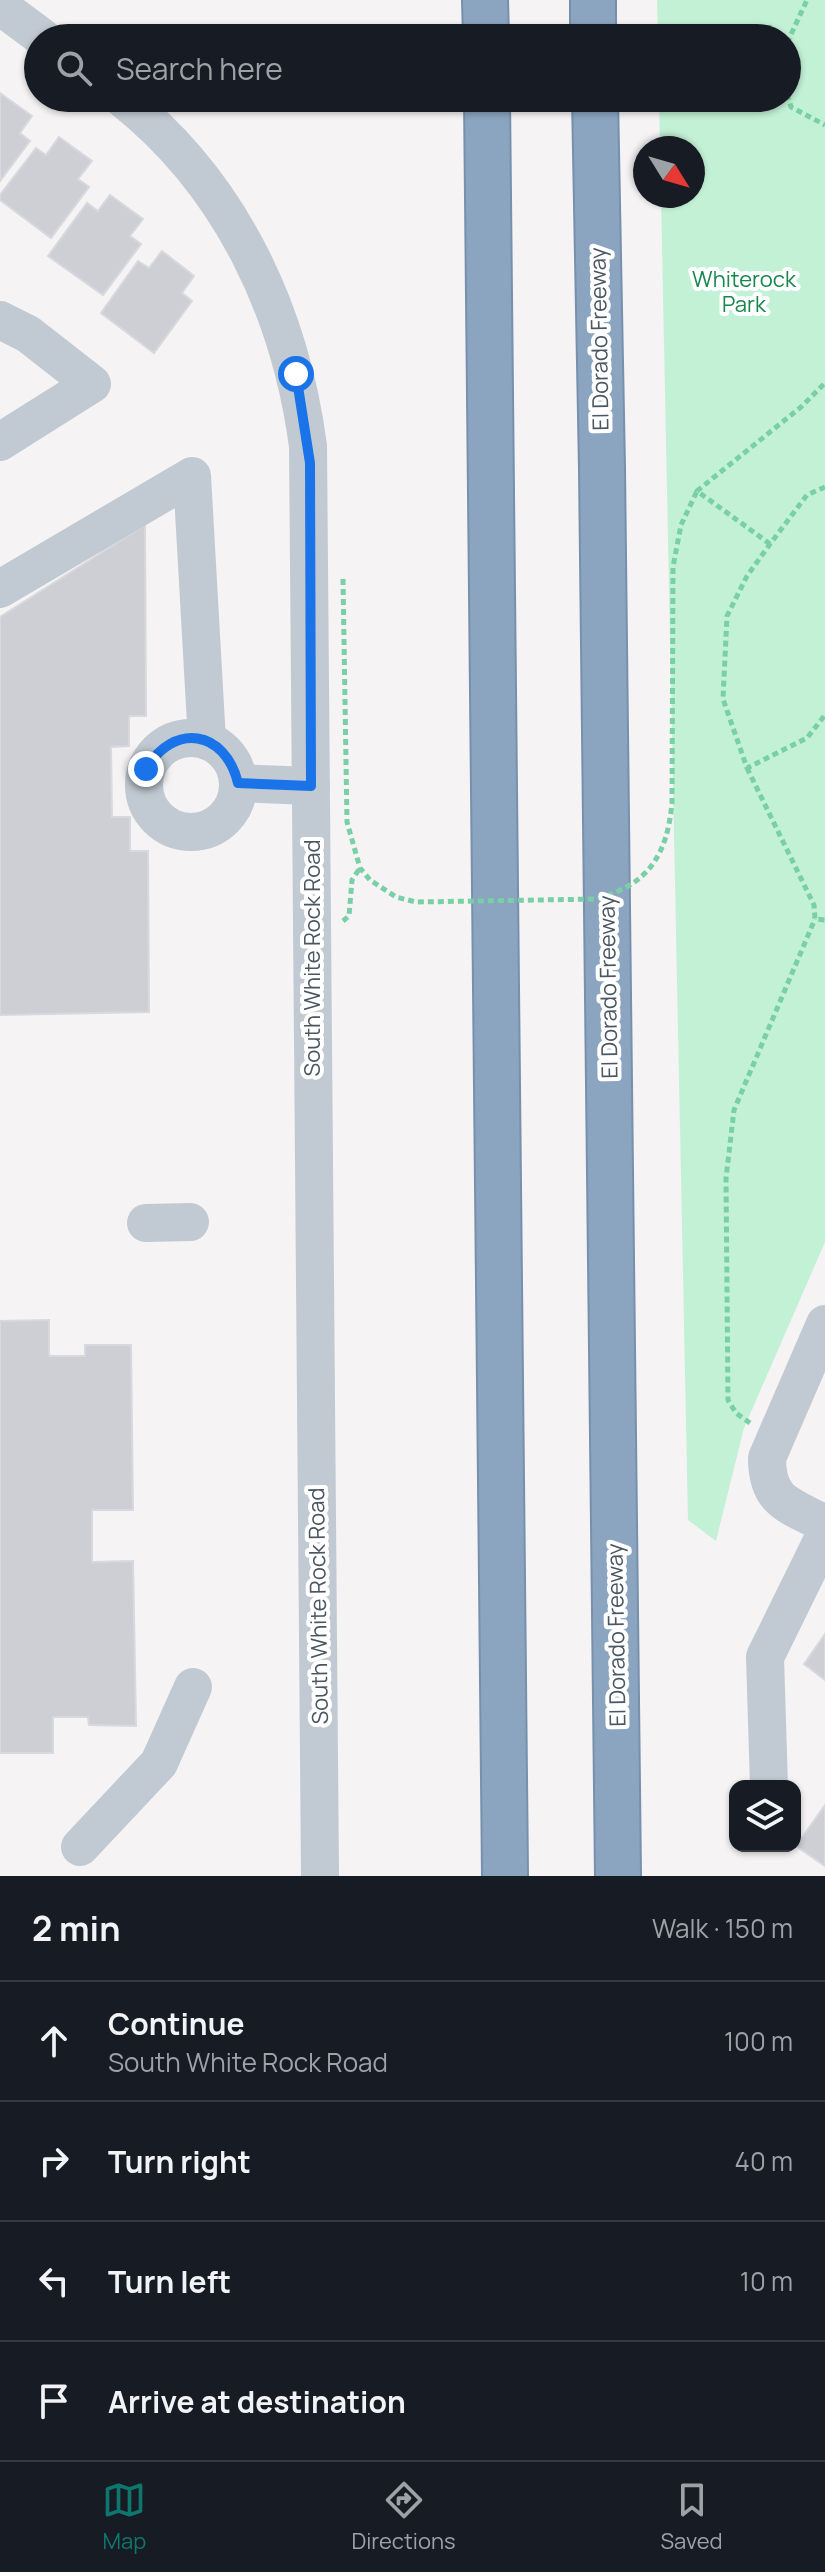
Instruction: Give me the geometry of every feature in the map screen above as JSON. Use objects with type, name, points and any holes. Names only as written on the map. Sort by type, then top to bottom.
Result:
[{"type":"highway","points":[[485,0],[486,24]]},
{"type":"highway","points":[[593,0],[593,24]]},
{"type":"highway","points":[[487,112],[505,1876]]},
{"type":"highway","name":"El Dorado Freeway","points":[[595,112],[618,1876]]},
{"type":"street","points":[[0,6],[24,24]]},
{"type":"street","name":"South White Rock Road","points":[[137,112],[190,163],[242,238],[273,304],[296,374],[310,463],[320,1876]]},
{"type":"street","points":[[0,320],[28,334],[92,384],[0,442]]},
{"type":"street","points":[[0,589],[192,476],[207,741]]},
{"type":"street","points":[[189,738],[207,741],[223,750],[234,765],[238,783],[235,801],[210,843],[193,833],[174,830],[159,820],[147,805],[144,787],[146,769],[156,753],[171,742],[189,738]]},
{"type":"street","points":[[238,783],[311,786]]},
{"type":"street","points":[[146,1223],[190,1222]]},
{"type":"street","points":[[825,1324],[767,1458],[767,1479],[780,1500],[825,1524]]},
{"type":"street","points":[[769,1780],[765,1657],[825,1535]]},
{"type":"street","points":[[80,1847],[159,1763],[193,1687]]},
{"type":"path","points":[[796,24],[807,0]]},
{"type":"path","points":[[800,112],[825,125]]},
{"type":"path","points":[[343,579],[347,822],[360,868],[370,880],[396,897],[416,902],[597,899],[620,892],[641,878],[657,860],[670,830],[673,567],[681,525],[697,491],[801,407],[825,383]]},
{"type":"path","points":[[751,1424],[736,1413],[728,1400],[726,1178],[734,1110],[815,919],[814,905],[747,768],[723,699],[727,616],[747,576],[807,495],[825,487]]},
{"type":"path","points":[[697,491],[770,544]]},
{"type":"path","points":[[747,768],[807,738],[825,715]]},
{"type":"path","points":[[339,925],[349,916],[352,880],[360,868]]},
{"type":"path","points":[[815,919],[825,920]]},
{"type":"green space","name":"Whiterock Park","points":[[657,0],[825,0],[825,1242],[744,1428],[716,1541],[688,1520],[661,208],[705,208],[705,136],[660,136],[659,112],[801,112],[801,24],[658,24]]},
{"type":"building","points":[[0,93],[32,116],[20,133],[30,141],[0,181]]},
{"type":"building","points":[[59,137],[92,161],[78,179],[89,187],[51,238],[0,200],[0,195],[36,148],[46,155]]},
{"type":"building","points":[[110,195],[143,219],[130,236],[141,244],[103,295],[48,256],[87,203],[98,211]]},
{"type":"building","points":[[162,251],[194,276],[182,293],[192,301],[154,353],[101,313],[138,261],[149,268]]},
{"type":"building","points":[[145,525],[146,716],[129,716],[129,746],[111,747],[112,817],[130,817],[130,851],[148,851],[149,1012],[0,1015],[0,617]]},
{"type":"building","points":[[49,1320],[49,1356],[85,1356],[85,1345],[131,1345],[133,1510],[92,1510],[92,1562],[133,1561],[136,1726],[89,1725],[88,1717],[53,1717],[53,1753],[0,1753],[0,1321]]},
{"type":"building","points":[[825,1634],[825,1680],[804,1664]]},
{"type":"building","points":[[825,1805],[825,1866],[801,1849],[801,1839]]},
{"type":"route","points":[[146,769],[156,753],[171,742],[189,738],[207,741],[223,750],[234,765],[238,783],[311,786],[310,463],[296,374]]}]
